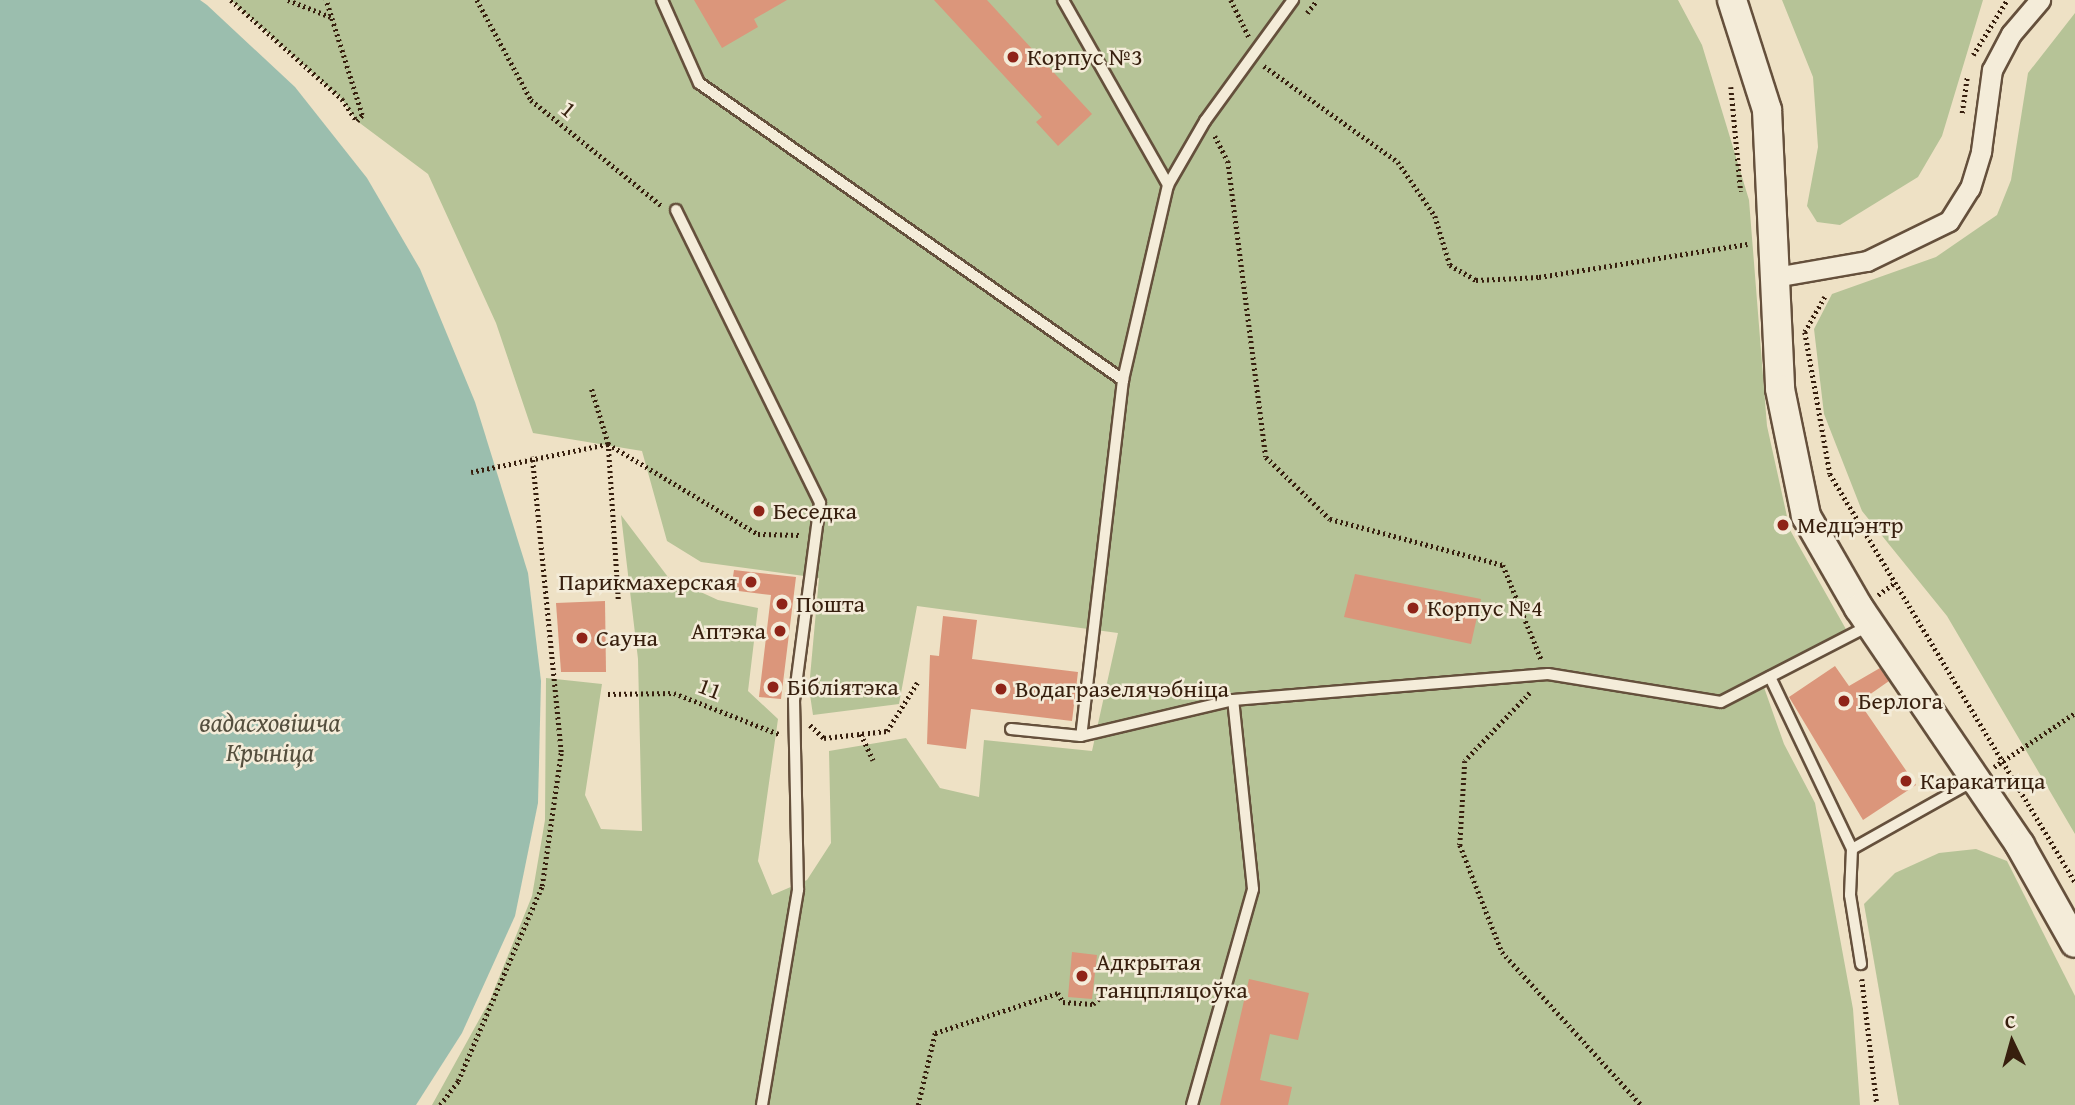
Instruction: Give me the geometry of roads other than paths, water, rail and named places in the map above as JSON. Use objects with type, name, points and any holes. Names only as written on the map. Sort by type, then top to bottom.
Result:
[{"type":"street","points":[[1732,0],[1767,110],[1780,389],[1797,489],[1820,545],[1976,779],[2075,943]]},
{"type":"street","points":[[1776,277],[1867,261],[1949,221],[1970,188],[1981,152],[1992,70],[2011,34],[2040,0]]},
{"type":"lane","points":[[662,0],[699,83],[1123,380]]},
{"type":"lane","points":[[1063,0],[1168,185]]},
{"type":"lane","points":[[1081,736],[1123,380],[1168,185],[1205,121],[1293,0]]},
{"type":"lane","points":[[676,210],[820,503],[794,710],[797,890],[762,1105]]},
{"type":"lane","points":[[1011,729],[1081,736],[1233,700],[1548,674],[1721,702],[1872,624]]},
{"type":"lane","points":[[1770,677],[1852,849],[1850,895],[1861,964]]},
{"type":"lane","points":[[1192,1105],[1253,890],[1233,700]]},
{"type":"lane","points":[[1852,849],[1976,779]]},
{"type":"water","name":"вадасховішча Крыніца","points":[[0,0],[200,0],[207,5],[295,87],[367,178],[420,269],[475,402],[528,573],[541,681],[538,803],[515,916],[462,1033],[416,1105],[0,1105]]},
{"type":"place","name":"Корпус №3","points":[[1013,57]]},
{"type":"place","name":"Беседка","points":[[759,511]]},
{"type":"place","name":"Медцэнтр","points":[[1783,525]]},
{"type":"place","name":"Парикмахерская","points":[[751,582]]},
{"type":"place","name":"Пошта","points":[[782,604]]},
{"type":"place","name":"Корпус №4","points":[[1413,608]]},
{"type":"place","name":"Аптэка","points":[[780,631]]},
{"type":"place","name":"Сауна","points":[[582,638]]},
{"type":"place","name":"Бібліятэка","points":[[773,687]]},
{"type":"place","name":"Водагразелячэбніца","points":[[1001,689]]},
{"type":"place","name":"Берлога","points":[[1844,701]]},
{"type":"place","name":"Каракатица","points":[[1906,781]]},
{"type":"place","name":"Адкрытая танцпляцоўка","points":[[1082,976]]}]
